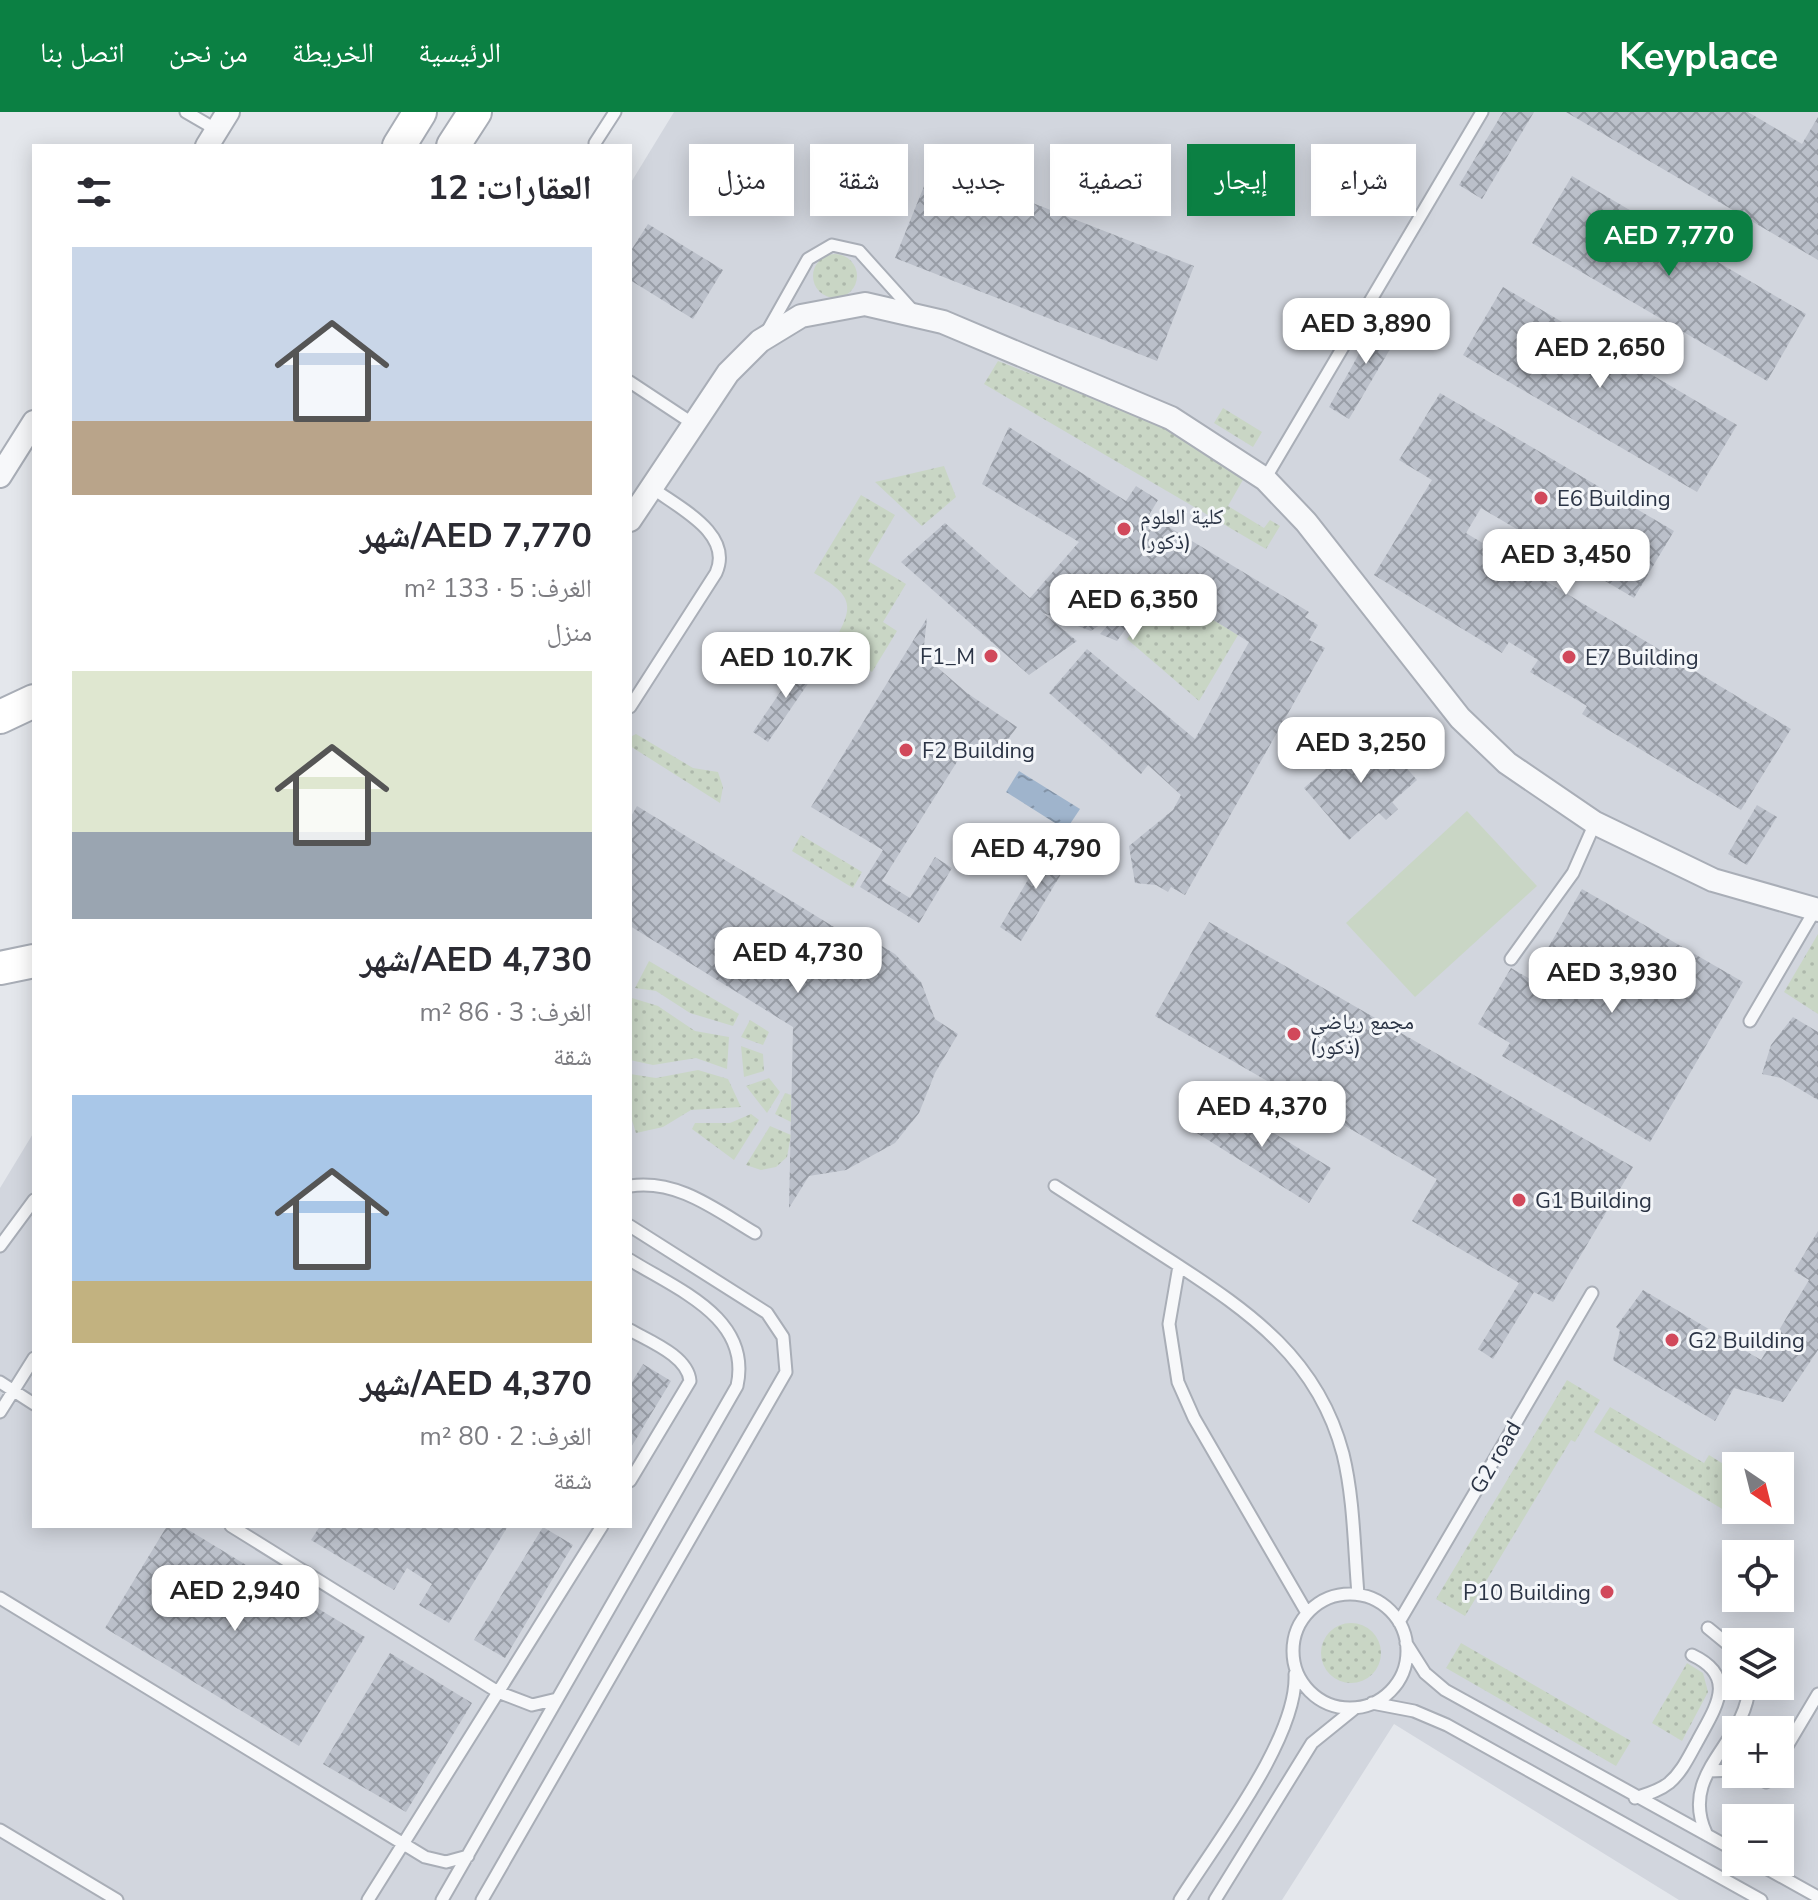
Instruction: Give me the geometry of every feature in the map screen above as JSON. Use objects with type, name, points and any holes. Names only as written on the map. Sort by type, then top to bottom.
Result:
[{"type":"main road","points":[[400,144],[420,112]]},
{"type":"main road","points":[[454,144],[475,112]]},
{"type":"main road","points":[[0,720],[32,702]]},
{"type":"main road","points":[[0,720],[32,729]]},
{"type":"main road","points":[[0,968],[32,961]]},
{"type":"street","points":[[632,517],[728,373],[760,341],[801,316],[835,308],[865,304],[916,314],[997,342],[1171,418],[1265,479],[1306,522],[1460,718],[1507,763],[1595,823],[1713,880],[1817,910]]},
{"type":"street","points":[[0,476],[32,425]]},
{"type":"lane","points":[[186,112],[217,129]]},
{"type":"lane","points":[[595,143],[615,112]]},
{"type":"lane","points":[[1265,479],[1482,112]]},
{"type":"lane","points":[[760,341],[788,299],[808,259],[832,245],[859,251],[916,314]]},
{"type":"lane","points":[[632,383],[692,423]]},
{"type":"lane","points":[[632,704],[716,573],[721,557],[711,533],[651,487]]},
{"type":"lane","points":[[1511,959],[1573,873],[1595,823]]},
{"type":"lane","points":[[1750,1021],[1817,910]]},
{"type":"lane","points":[[632,1186],[661,1185],[676,1189],[755,1233]]},
{"type":"lane","points":[[1055,1186],[1236,1302],[1267,1328],[1294,1357],[1323,1403],[1348,1478],[1358,1594]]},
{"type":"lane","points":[[0,1246],[32,1203]]},
{"type":"lane","points":[[482,1900],[786,1372],[783,1337],[767,1313],[632,1227]]},
{"type":"lane","points":[[442,1900],[733,1395],[739,1376],[737,1347],[722,1321],[632,1261]]},
{"type":"lane","points":[[1179,1266],[1169,1324],[1178,1382],[1194,1418],[1307,1613]]},
{"type":"lane","name":"G2 road","points":[[1399,1622],[1592,1293]]},
{"type":"lane","points":[[632,1331],[680,1360],[690,1373],[690,1381],[632,1478]]},
{"type":"lane","points":[[0,1412],[32,1361]]},
{"type":"lane","points":[[0,1382],[32,1403]]},
{"type":"lane","points":[[234,1528],[498,1692],[532,1705],[557,1699]]},
{"type":"lane","points":[[368,1900],[597,1528]]},
{"type":"lane","points":[[1180,1900],[1278,1744],[1293,1706],[1295,1638],[1307,1613],[1322,1601],[1339,1595],[1358,1594],[1388,1609],[1399,1622],[1406,1643],[1425,1673],[1445,1690],[1635,1798],[1722,1843]]},
{"type":"lane","points":[[0,1598],[402,1844],[435,1861],[468,1856]]},
{"type":"lane","points":[[1708,1628],[1722,1640]]},
{"type":"lane","points":[[1294,1665],[1301,1680],[1325,1702],[1356,1707],[1372,1703],[1395,1685],[1402,1672],[1406,1643]]},
{"type":"lane","points":[[1635,1798],[1659,1789],[1676,1776],[1715,1708],[1720,1687],[1718,1676],[1713,1667],[1692,1655]]},
{"type":"lane","points":[[1794,1734],[1818,1694]]},
{"type":"lane","points":[[1706,1834],[1697,1804],[1699,1789],[1744,1710],[1746,1700]]},
{"type":"lane","points":[[1372,1703],[1414,1711],[1447,1725],[1761,1900]]},
{"type":"lane","points":[[1215,1900],[1312,1743],[1356,1707]]},
{"type":"lane","points":[[1709,1771],[1722,1771]]},
{"type":"lane","points":[[0,1830],[117,1900]]},
{"type":"lane","points":[[1780,1876],[1818,1897]]},
{"type":"shaded area","points":[[674,112],[1818,112],[1818,1900],[1679,1900],[1394,1724],[1282,1900],[0,1900],[0,1188],[32,1135],[32,1528],[632,1528],[632,181]]},
{"type":"green space","points":[[835,254],[851,260],[857,276],[851,292],[835,298],[819,292],[813,276],[819,260]]},
{"type":"green space","points":[[998,361],[1171,429],[1244,478],[1228,506],[1264,528],[1270,520],[1280,526],[1266,549],[984,384]]},
{"type":"green space","points":[[1223,408],[1262,432],[1253,447],[1214,423]]},
{"type":"green space","points":[[944,466],[956,497],[922,526],[875,482]]},
{"type":"green space","points":[[861,495],[895,515],[868,561],[906,584],[883,622],[897,631],[872,672],[831,647],[844,622],[847,604],[838,589],[814,573]]},
{"type":"green space","points":[[1163,589],[1238,635],[1199,701],[1127,639]]},
{"type":"green space","points":[[636,734],[693,768],[718,772],[723,787],[720,803],[632,747],[632,736]]},
{"type":"green space","points":[[1467,811],[1537,886],[1415,997],[1346,923]]},
{"type":"green space","points":[[801,835],[862,872],[853,888],[792,851]]},
{"type":"green space","points":[[1818,934],[1818,1014],[1784,992]]},
{"type":"green space","points":[[649,961],[739,1014],[733,1026],[690,1013],[656,991],[635,988]]},
{"type":"green space","points":[[632,998],[658,1006],[695,1031],[729,1037],[727,1069],[696,1058],[653,1065],[632,1060]]},
{"type":"green space","points":[[750,1020],[769,1032],[763,1045],[741,1037]]},
{"type":"green space","points":[[741,1046],[763,1054],[764,1071],[744,1077]]},
{"type":"green space","points":[[698,1070],[728,1079],[741,1107],[691,1110],[663,1127],[636,1133],[632,1120],[632,1074],[656,1078]]},
{"type":"green space","points":[[769,1078],[780,1092],[767,1113],[746,1086]]},
{"type":"green space","points":[[785,1093],[791,1095],[791,1122],[775,1114]]},
{"type":"green space","points":[[751,1114],[759,1120],[734,1160],[692,1129],[695,1123],[730,1123]]},
{"type":"green space","points":[[770,1126],[791,1135],[787,1157],[776,1167],[761,1170],[746,1165]]},
{"type":"green space","points":[[1567,1380],[1600,1400],[1575,1442],[1571,1440],[1465,1616],[1436,1599]]},
{"type":"green space","points":[[1610,1407],[1704,1463],[1709,1455],[1722,1463],[1722,1509],[1594,1432]]},
{"type":"green space","points":[[1351,1623],[1362,1625],[1372,1632],[1379,1642],[1379,1664],[1372,1674],[1362,1681],[1351,1683],[1340,1681],[1330,1674],[1323,1664],[1321,1653],[1323,1642],[1330,1632],[1340,1625]]},
{"type":"green space","points":[[1461,1643],[1631,1741],[1616,1766],[1446,1668]]},
{"type":"green space","points":[[1687,1663],[1703,1673],[1708,1692],[1682,1741],[1652,1723]]},
{"type":"water","points":[[1019,771],[1080,809],[1066,830],[1006,792]]},
{"type":"building","points":[[1503,112],[1534,112],[1482,199],[1459,185]]},
{"type":"building","points":[[1566,112],[1748,112],[1802,144],[1818,117],[1818,260]]},
{"type":"building","points":[[1572,176],[1806,314],[1767,381],[1532,243]]},
{"type":"building","points":[[924,186],[924,216],[1034,216],[1034,203],[1050,210],[1050,216],[1066,216],[1194,266],[1157,361],[895,258]]},
{"type":"building","points":[[648,224],[723,270],[693,319],[632,281],[632,249]]},
{"type":"building","points":[[1503,287],[1737,425],[1697,492],[1463,355]]},
{"type":"building","points":[[1381,315],[1403,327],[1349,419],[1329,407]]},
{"type":"building","name":"E7 Building","points":[[1440,393],[1674,531],[1634,598],[1481,508],[1466,533],[1791,729],[1741,810],[1582,714],[1587,706],[1530,672],[1538,660],[1509,642],[1502,653],[1374,575],[1432,480],[1399,460]]},
{"type":"building","points":[[1009,427],[1126,501],[1136,486],[1158,500],[1149,515],[1309,612],[1305,617],[1318,625],[1309,640],[1325,648],[1185,895],[1171,887],[1168,892],[1156,885],[1135,883],[1129,846],[1173,810],[1181,795],[1148,765],[1141,774],[1049,693],[1087,649],[1195,739],[1249,642],[1157,585],[1117,641],[1100,634],[1107,626],[1104,622],[1091,631],[1043,613],[1077,641],[1029,675],[901,562],[945,523],[1030,598],[1079,542],[982,484]]},
{"type":"building","name":"F2 Building","points":[[927,618],[923,655],[967,693],[1017,727],[994,758],[967,746],[882,881],[910,898],[935,857],[952,868],[919,923],[860,887],[883,850],[811,807]]},
{"type":"building","points":[[803,659],[818,669],[768,742],[753,732]]},
{"type":"building","points":[[1372,729],[1417,780],[1392,802],[1398,809],[1386,820],[1379,813],[1349,840],[1304,788]]},
{"type":"building","points":[[1757,805],[1777,817],[1747,865],[1728,854]]},
{"type":"building","points":[[637,806],[834,927],[865,936],[895,954],[921,982],[935,1019],[958,1034],[935,1073],[919,1113],[895,1143],[846,1170],[809,1176],[789,1208],[793,1027],[632,927],[632,815]]},
{"type":"building","points":[[1051,841],[1073,854],[1021,941],[1000,927]]},
{"type":"building","points":[[1582,889],[1743,982],[1650,1142],[1502,1056],[1510,1043],[1478,1024],[1511,968],[1530,979]]},
{"type":"building","points":[[1209,922],[1633,1167],[1553,1302],[1534,1292],[1493,1359],[1478,1349],[1519,1283],[1412,1221],[1437,1179],[1155,1016]]},
{"type":"building","points":[[1793,1017],[1818,1032],[1818,1100],[1781,1078],[1762,1074],[1771,1045]]},
{"type":"building","points":[[1213,1096],[1331,1168],[1309,1203],[1192,1130]]},
{"type":"building","name":"G2 Building","points":[[1818,1231],[1818,1350],[1783,1402],[1734,1388],[1715,1421],[1613,1360],[1620,1330],[1616,1327],[1643,1290],[1761,1360],[1809,1280],[1794,1271]]},
{"type":"building","points":[[643,1364],[671,1381],[632,1446],[632,1382]]},
{"type":"building","points":[[166,1528],[185,1528],[365,1637],[299,1746],[105,1628]]},
{"type":"building","points":[[319,1528],[507,1528],[449,1623],[419,1605],[432,1584],[407,1568],[394,1590],[311,1540]]},
{"type":"building","points":[[542,1528],[573,1545],[505,1658],[474,1640]]},
{"type":"building","points":[[390,1653],[472,1703],[406,1812],[323,1764]]},
{"type":"place","name":"E6 Building","points":[[1541,498]]},
{"type":"place","name":"كلية العلوم (ذكور)","points":[[1124,529]]},
{"type":"place","name":"F1_M","points":[[991,656]]},
{"type":"place","name":"E7 Building","points":[[1569,657]]},
{"type":"place","name":"F2 Building","points":[[906,750]]},
{"type":"place","name":"مجمع رياضي (ذكور)","points":[[1294,1034]]},
{"type":"place","name":"G1 Building","points":[[1519,1200]]},
{"type":"place","name":"G2 Building","points":[[1672,1340]]},
{"type":"place","name":"P10 Building","points":[[1607,1592]]}]
